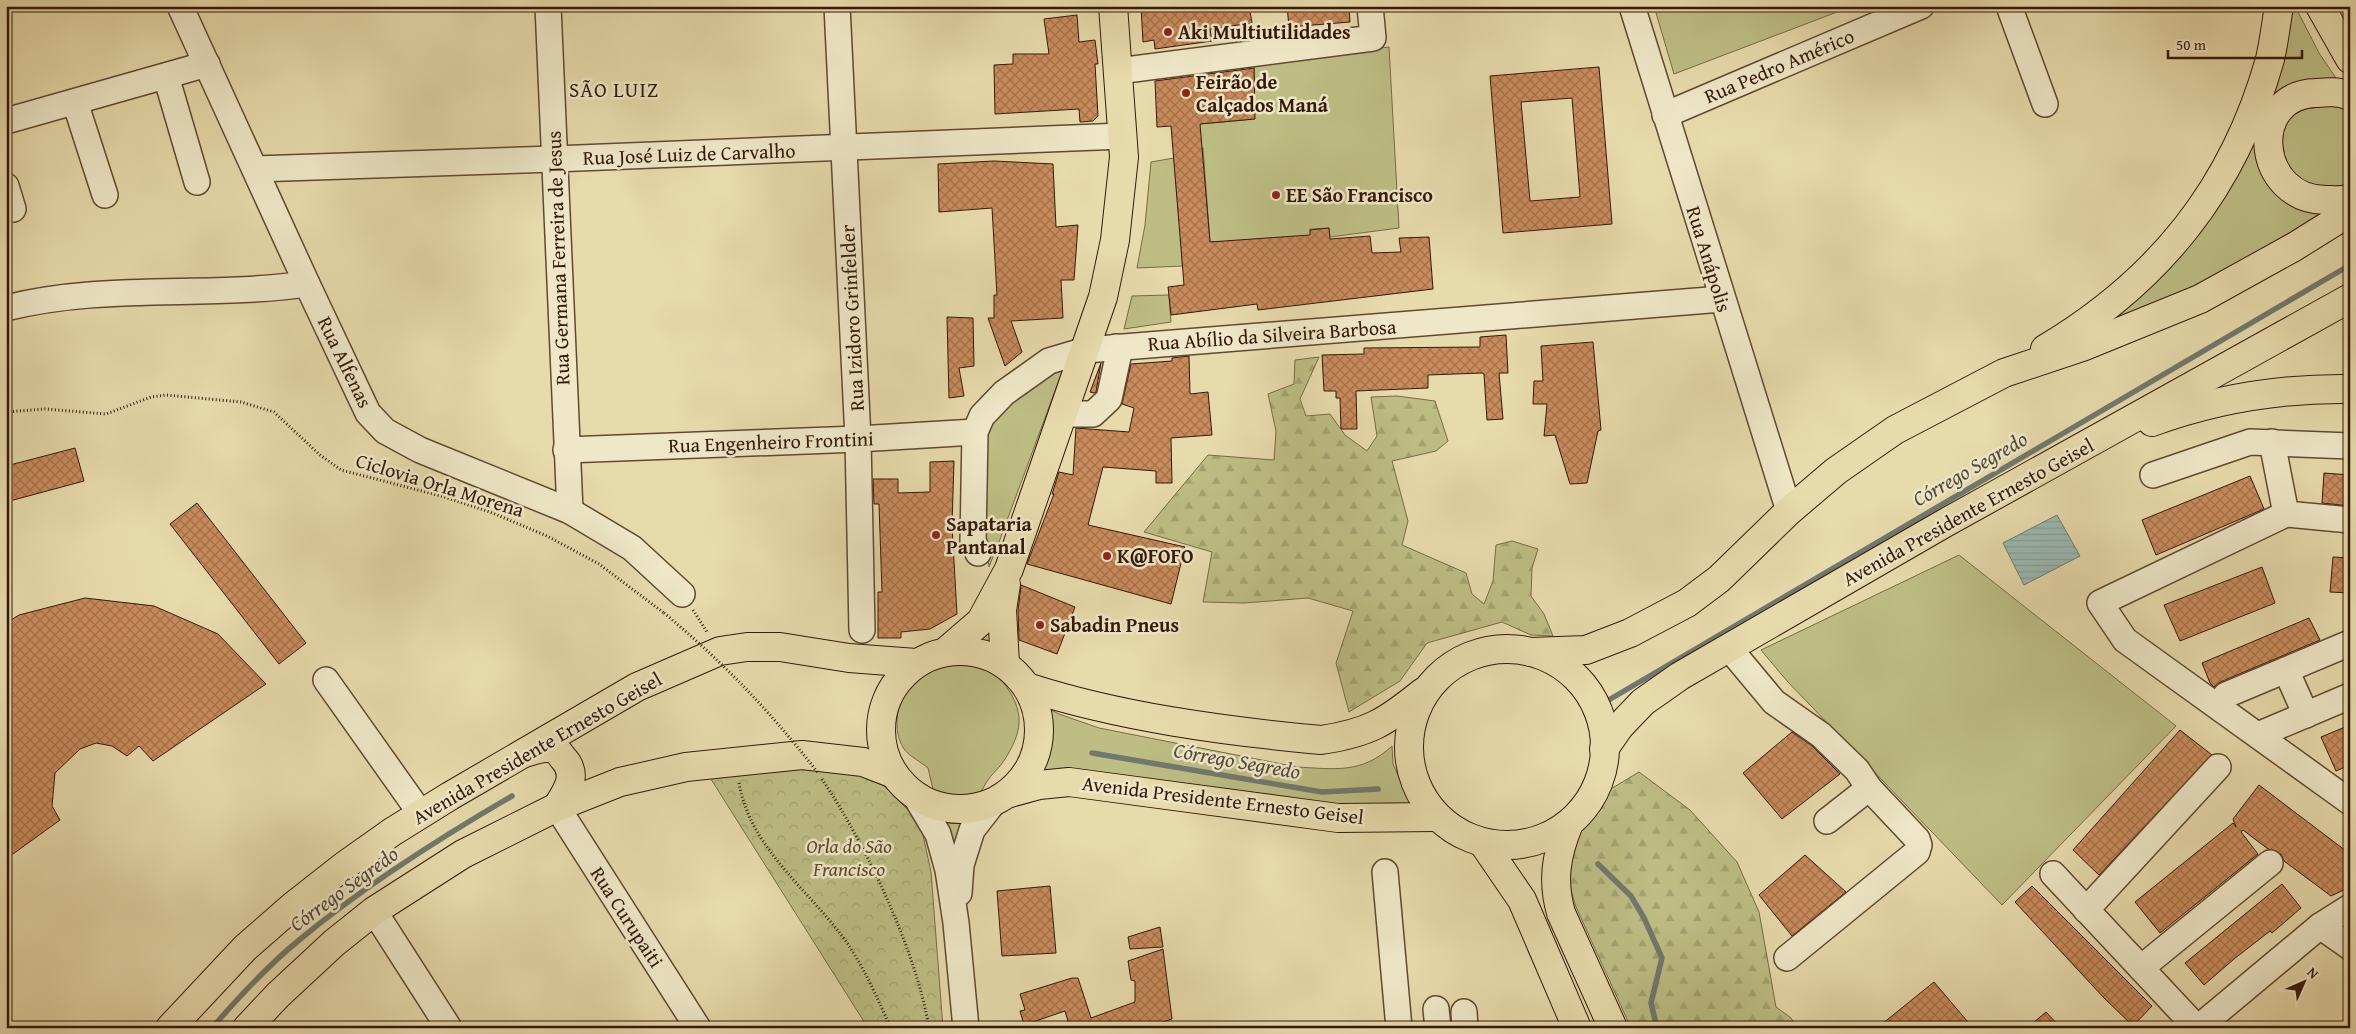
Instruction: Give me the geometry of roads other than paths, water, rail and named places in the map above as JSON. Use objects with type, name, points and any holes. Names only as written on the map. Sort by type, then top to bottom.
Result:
[{"type":"main road","points":[[945,652],[977,652],[1005,664],[1027,687],[1039,716],[1039,747],[1027,776],[1002,798],[976,809],[944,809],[916,796],[894,774],[882,745],[882,714],[894,685],[916,663],[945,652],[981,621],[1009,569],[1103,298],[1115,240],[1123,180],[1123,136],[1113,6]]},
{"type":"main road","points":[[1027,687],[1070,701],[1127,713],[1320,740],[1353,736],[1389,719],[1425,691],[1441,673],[1461,659],[1483,651],[1507,648],[1531,652],[1586,650],[1630,633],[1678,608],[1719,579],[1790,511],[1836,471],[1895,430],[2004,373],[2066,337],[2126,292],[2182,234],[2218,186],[2245,129],[2270,58],[2279,6]]},
{"type":"main road","points":[[2320,6],[2350,59]]},
{"type":"main road","points":[[2350,96],[2341,92],[2301,93],[2285,104],[2271,121],[2267,143],[2272,165],[2283,182],[2298,194],[2318,200],[2350,198]]},
{"type":"main road","points":[[2004,373],[2082,347],[2200,299],[2294,247],[2350,212]]},
{"type":"main road","name":"Avenida Presidente Ernesto Geisel","points":[[1604,749],[1643,702],[1680,676],[1946,523],[2350,298]]},
{"type":"main road","points":[[2080,448],[2170,415],[2233,399],[2310,388],[2350,389]]},
{"type":"main road","points":[[1005,664],[1002,610],[1009,569]]},
{"type":"main road","name":"Avenida Presidente Ernesto Geisel","points":[[170,1028],[245,948],[293,906],[344,866],[421,814],[637,687],[720,651],[747,647],[780,647],[849,658],[916,663]]},
{"type":"main road","points":[[1531,652],[1565,668],[1590,696],[1604,730],[1603,768],[1590,800],[1568,826],[1557,854],[1556,895],[1561,913],[1613,1028]]},
{"type":"main road","points":[[1425,691],[1408,733],[1412,778],[1437,817],[1483,844],[1522,900],[1577,1028]]},
{"type":"main road","points":[[523,753],[549,748],[555,749],[566,761],[570,770],[570,786],[557,806]]},
{"type":"main road","points":[[247,1028],[278,995],[334,943],[374,911],[463,854],[557,806],[620,782],[686,767],[802,755],[863,762],[894,774]]},
{"type":"main road","name":"Avenida Presidente Ernesto Geisel","points":[[1002,798],[1039,785],[1069,782],[1338,818],[1437,817]]},
{"type":"main road","points":[[1483,844],[1513,846],[1542,840],[1568,826]]},
{"type":"street","name":"Rua Alfenas","points":[[180,6],[368,413],[385,431],[420,450],[570,510],[632,548],[682,594]]},
{"type":"street","name":"Rua Germana Ferreira de Jesus","points":[[548,6],[570,510]]},
{"type":"street","name":"Rua Izidoro Grinfelder","points":[[837,6],[858,439],[862,630]]},
{"type":"street","points":[[1118,70],[1373,38],[1370,6]]},
{"type":"street","name":"Rua Anápolis","points":[[1632,6],[1722,299],[1790,511]]},
{"type":"street","name":"Rua Pedro Américo","points":[[1665,115],[1921,6]]},
{"type":"street","points":[[2009,6],[2045,104]]},
{"type":"street","points":[[6,121],[207,64]]},
{"type":"street","points":[[166,76],[198,182]]},
{"type":"street","points":[[75,102],[105,195]]},
{"type":"street","name":"Rua José Luiz de Carvalho","points":[[256,169],[1123,136]]},
{"type":"street","points":[[6,308],[85,296],[271,289],[307,284]]},
{"type":"street","name":"Rua Abílio da Silveira Barbosa","points":[[978,553],[973,541],[975,432],[982,416],[1004,394],[1049,361],[1086,350],[1116,347],[1722,299]]},
{"type":"street","points":[[1064,414],[1093,414],[1109,399],[1118,357],[1116,347]]},
{"type":"street","name":"Rua Engenheiro Frontini","points":[[566,450],[858,439],[975,432]]},
{"type":"street","points":[[2153,475],[2250,442],[2350,446]]},
{"type":"street","points":[[2272,442],[2286,514]]},
{"type":"street","points":[[2350,520],[2286,514],[2100,603],[2125,640],[2350,802]]},
{"type":"street","points":[[2226,694],[2350,643]]},
{"type":"street","points":[[1730,648],[1774,702],[1821,735],[1857,770],[1869,788],[1918,839],[1917,852],[1787,958]]},
{"type":"street","points":[[2286,670],[2306,715]]},
{"type":"street","points":[[326,680],[421,814]]},
{"type":"street","points":[[2258,735],[2350,696]]},
{"type":"street","points":[[2086,910],[2218,767]]},
{"type":"street","points":[[1827,821],[1869,788]]},
{"type":"street","points":[[916,796],[938,834],[948,870],[956,923],[966,1028]]},
{"type":"street","points":[[956,923],[961,865],[972,830],[1002,798]]},
{"type":"street","name":"Rua Curupaiti","points":[[557,806],[698,1028]]},
{"type":"street","points":[[2141,968],[2270,863]]},
{"type":"street","points":[[1385,872],[1399,1028]]},
{"type":"street","points":[[2053,874],[2198,1028],[2320,926],[2350,907]]},
{"type":"street","points":[[374,911],[449,1028]]},
{"type":"street","points":[[2320,926],[2350,947]]},
{"type":"water","points":[[2057,515],[2080,556],[2024,585],[2003,543]]},
{"type":"waterway","name":"Córrego Segredo","points":[[1607,701],[2350,265]]},
{"type":"waterway","name":"Córrego Segredo","points":[[1092,753],[1322,792],[1378,789]]},
{"type":"waterway","name":"Córrego Segredo","points":[[212,1028],[264,972],[286,951],[323,921],[402,864],[512,796]]},
{"type":"waterway","points":[[1598,864],[1631,896],[1644,918],[1662,958],[1651,1003],[1657,1028]]},
{"type":"place","name":"Aki Multiutilidades","points":[[1168,32]]},
{"type":"place","name":"Feirão de Calçados Maná","points":[[1186,93]]},
{"type":"place","name":"EE São Francisco","points":[[1276,195]]},
{"type":"place","name":"Sapataria Pantanal","points":[[936,535]]},
{"type":"place","name":"K@FOFO","points":[[1107,556]]},
{"type":"place","name":"Sabadin Pneus","points":[[1040,625]]},
{"type":"district","name":"SÃO LUIZ","points":[[614,90]]},
{"type":"park label","name":"Orla do São Francisco","points":[[849,858]]}]
